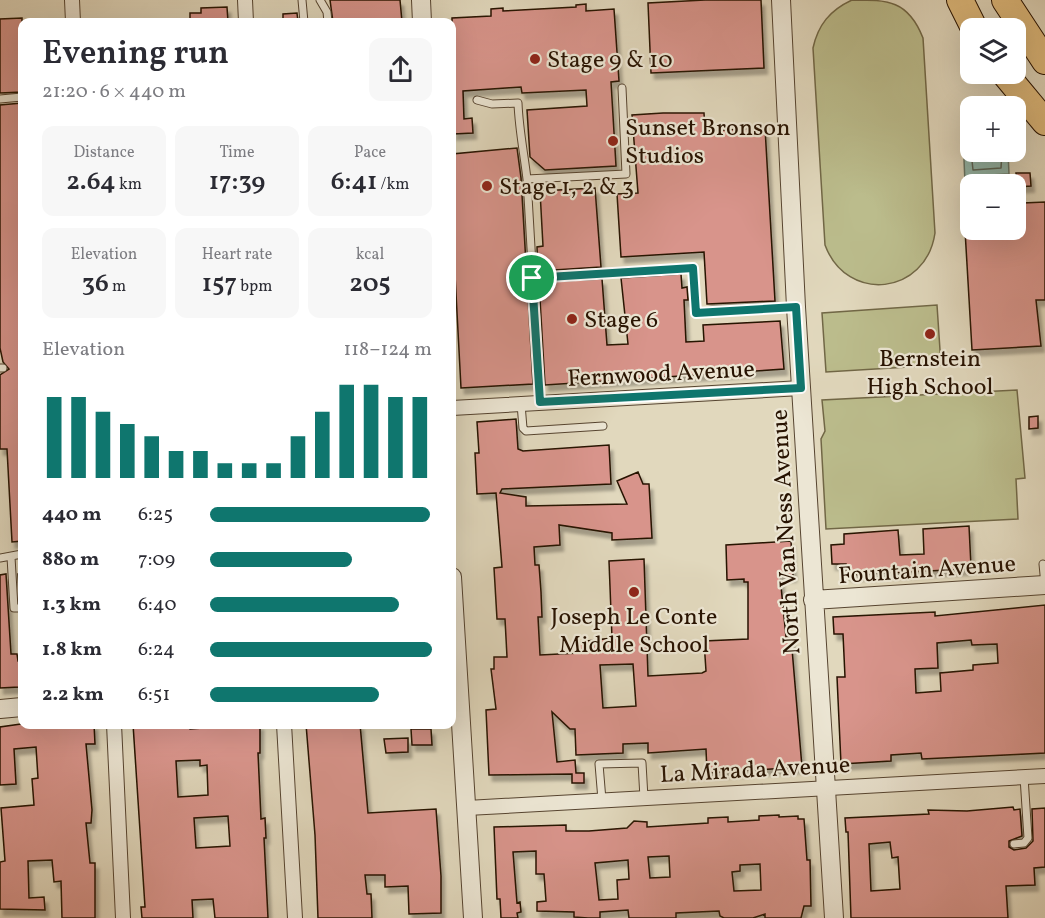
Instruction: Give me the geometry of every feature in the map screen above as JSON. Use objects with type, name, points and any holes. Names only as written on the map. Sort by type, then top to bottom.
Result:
[{"type":"highway","points":[[960,0],[969,18]]},
{"type":"highway","points":[[1005,0],[1045,61]]},
{"type":"highway","points":[[1013,84],[1045,122]]},
{"type":"street","points":[[72,0],[74,18]]},
{"type":"street","points":[[245,0],[246,18]]},
{"type":"street","points":[[421,0],[422,18]]},
{"type":"street","name":"North Van Ness Avenue","points":[[781,0],[796,307],[834,918]]},
{"type":"street","name":"Fernwood Avenue","points":[[456,408],[801,388]]},
{"type":"street","name":"Fountain Avenue","points":[[813,600],[1045,585]]},
{"type":"street","points":[[456,700],[467,808],[473,918]]},
{"type":"street","points":[[0,709],[18,707]]},
{"type":"street","points":[[114,729],[123,918]]},
{"type":"street","points":[[284,729],[295,918]]},
{"type":"street","name":"La Mirada Avenue","points":[[467,808],[1045,776]]},
{"type":"lane","points":[[302,0],[304,18]]},
{"type":"lane","points":[[320,0],[328,18]]},
{"type":"lane","points":[[527,180],[626,174],[622,88]]},
{"type":"lane","points":[[0,99],[18,97]]},
{"type":"lane","points":[[477,100],[492,104],[518,103],[519,140],[523,147],[527,180],[540,402]]},
{"type":"lane","points":[[532,278],[693,268],[696,313],[796,307]]},
{"type":"lane","points":[[520,404],[523,428],[526,431],[603,426]]},
{"type":"lane","points":[[0,558],[18,555]]},
{"type":"lane","points":[[11,557],[18,559]]},
{"type":"lane","points":[[11,557],[14,608],[18,608]]},
{"type":"lane","points":[[1043,564],[1045,585]]},
{"type":"lane","points":[[602,800],[599,764],[642,763],[644,798]]},
{"type":"lane","points":[[1014,844],[1024,843],[1028,838],[1024,777]]},
{"type":"green space","points":[[852,0],[886,2],[903,9],[911,16],[923,38],[935,233],[929,254],[917,269],[902,280],[885,284],[867,283],[850,277],[836,264],[825,245],[813,48],[818,32],[826,19],[837,8]]},
{"type":"green space","points":[[937,305],[941,365],[826,372],[822,313]]},
{"type":"green space","points":[[1017,390],[1025,478],[1016,479],[1018,519],[826,529],[821,439],[825,431],[822,400]]},
{"type":"water","points":[[964,162],[1008,162],[1009,174],[965,174]]},
{"type":"building","points":[[330,0],[400,0],[402,18],[332,18]]},
{"type":"building","points":[[761,0],[764,68],[651,73],[648,3]]},
{"type":"building","points":[[586,4],[586,11],[614,9],[619,81],[611,82],[616,166],[545,170],[530,157],[527,110],[587,106],[586,90],[522,93],[521,87],[463,91],[464,119],[472,118],[473,133],[456,134],[456,18],[452,18],[491,16],[491,9],[503,8],[503,11],[576,7],[576,5]]},
{"type":"building","points":[[227,7],[228,18],[190,18],[190,13],[201,13],[201,8]]},
{"type":"building","points":[[297,13],[298,18],[283,18],[283,14]]},
{"type":"building","points":[[18,18],[18,92],[0,93],[0,19]]},
{"type":"building","points":[[18,103],[18,541],[12,542],[7,449],[0,449],[0,375],[9,369],[3,362],[0,348],[0,105]]},
{"type":"building","points":[[704,113],[705,131],[765,128],[775,301],[707,304],[704,252],[621,257],[617,194],[638,193],[632,115]]},
{"type":"building","points":[[517,148],[521,178],[533,384],[461,388],[456,294],[456,154]]},
{"type":"building","points":[[1030,173],[1031,186],[1026,186],[1026,174],[1016,174]]},
{"type":"building","points":[[595,188],[601,267],[538,271],[537,247],[543,246],[540,191]]},
{"type":"building","points":[[1045,202],[1045,300],[1036,300],[1041,346],[972,350],[966,240],[1026,240],[1026,203]]},
{"type":"building","points":[[681,274],[682,288],[687,287],[688,300],[684,300],[686,342],[704,341],[703,325],[780,321],[784,369],[545,385],[539,282],[602,279],[607,345],[628,344],[621,278]]},
{"type":"building","points":[[1038,416],[1038,428],[1029,429],[1029,417]]},
{"type":"building","points":[[516,419],[518,449],[523,451],[609,445],[611,484],[502,489],[500,493],[526,497],[526,506],[627,504],[617,481],[638,472],[643,484],[649,484],[652,538],[612,540],[612,533],[559,525],[560,545],[534,547],[535,565],[539,565],[541,592],[542,617],[538,617],[540,655],[579,653],[579,642],[612,638],[609,561],[644,559],[648,676],[702,673],[706,671],[704,641],[748,639],[748,582],[744,582],[744,579],[727,580],[726,545],[791,541],[793,576],[780,576],[786,637],[791,637],[802,767],[707,773],[706,749],[648,753],[648,743],[623,744],[623,753],[576,755],[575,729],[570,729],[552,712],[557,762],[575,760],[576,773],[584,773],[584,783],[572,783],[572,774],[489,775],[486,710],[496,709],[491,669],[494,669],[494,657],[507,657],[505,619],[497,619],[494,568],[502,567],[496,493],[477,494],[475,453],[479,453],[477,422]],"holes":[[[633,664],[636,706],[603,708],[600,665]]]},
{"type":"building","points":[[969,526],[971,567],[967,569],[850,575],[846,574],[846,564],[832,564],[831,545],[844,544],[844,534],[898,530],[900,555],[924,554],[923,529]]},
{"type":"building","points":[[6,574],[11,654],[17,654],[18,687],[0,688],[0,575]]},
{"type":"building","points":[[1045,605],[1045,753],[922,759],[921,753],[891,755],[891,761],[841,764],[837,677],[845,677],[843,634],[834,634],[833,617],[935,612],[935,616]],"holes":[[[971,640],[972,645],[997,644],[998,663],[973,665],[973,670],[940,673],[941,691],[916,693],[915,669],[938,668],[937,643]]]},
{"type":"building","points":[[18,724],[18,729],[94,729],[95,744],[86,744],[92,810],[91,823],[86,823],[90,863],[95,863],[95,918],[62,918],[61,881],[54,882],[52,860],[28,861],[29,898],[44,897],[45,910],[0,909],[0,862],[5,861],[1,808],[34,805],[32,779],[38,778],[36,747],[14,749],[16,784],[0,785],[0,727]]},
{"type":"building","points":[[133,729],[260,729],[260,753],[258,753],[261,819],[265,818],[268,918],[215,918],[213,899],[192,900],[193,918],[142,918],[141,907],[145,907]],"holes":[[[200,760],[200,766],[207,765],[208,795],[178,797],[176,761]],[[228,816],[230,846],[196,848],[194,818]]]},
{"type":"building","points":[[306,729],[360,729],[368,813],[436,809],[441,913],[409,914],[408,886],[385,887],[385,875],[365,875],[367,894],[371,894],[372,918],[318,918],[315,835]]},
{"type":"building","points":[[411,729],[431,729],[432,745],[412,745]]},
{"type":"building","points":[[408,738],[408,752],[386,753],[384,739]]},
{"type":"building","points":[[1013,807],[1014,810],[1020,809],[1022,836],[1009,841],[1009,847],[1014,850],[1026,848],[1033,841],[1032,809],[1045,808],[1045,867],[1034,868],[1035,885],[1006,886],[1008,918],[851,918],[848,832],[846,832],[845,818],[929,814],[928,810],[967,811]],"holes":[[[890,842],[892,858],[898,857],[900,889],[871,891],[869,844]]]},
{"type":"building","points":[[759,816],[798,816],[798,819],[804,819],[807,860],[810,860],[811,906],[804,906],[801,918],[765,918],[765,914],[753,918],[724,918],[720,916],[719,911],[676,913],[676,918],[629,918],[628,910],[600,912],[600,918],[588,918],[574,917],[574,912],[537,911],[537,902],[546,901],[544,874],[536,874],[536,851],[513,852],[517,903],[520,902],[521,912],[517,913],[518,918],[501,918],[500,899],[497,899],[494,827],[566,825],[566,831],[589,831],[627,828],[634,821],[647,822],[647,827],[708,823],[708,818],[728,817],[728,822],[759,820]],"holes":[[[669,856],[670,877],[650,878],[648,857]],[[628,860],[629,879],[617,880],[618,899],[599,900],[595,863]],[[760,864],[761,890],[734,891],[732,872],[740,871],[740,865]]]},
{"type":"place","name":"Stage 9 & 10","points":[[535,59]]},
{"type":"place","name":"Sunset Bronson Studios","points":[[613,141]]},
{"type":"place","name":"Stage 1, 2 & 3","points":[[487,186]]},
{"type":"place","name":"Stage 6","points":[[572,319]]},
{"type":"place","name":"Bernstein High School","points":[[930,334]]},
{"type":"place","name":"Joseph Le Conte Middle School","points":[[634,592]]},
{"type":"route","points":[[693,268],[696,313],[796,307],[801,388],[540,402],[532,278],[693,268]]}]
